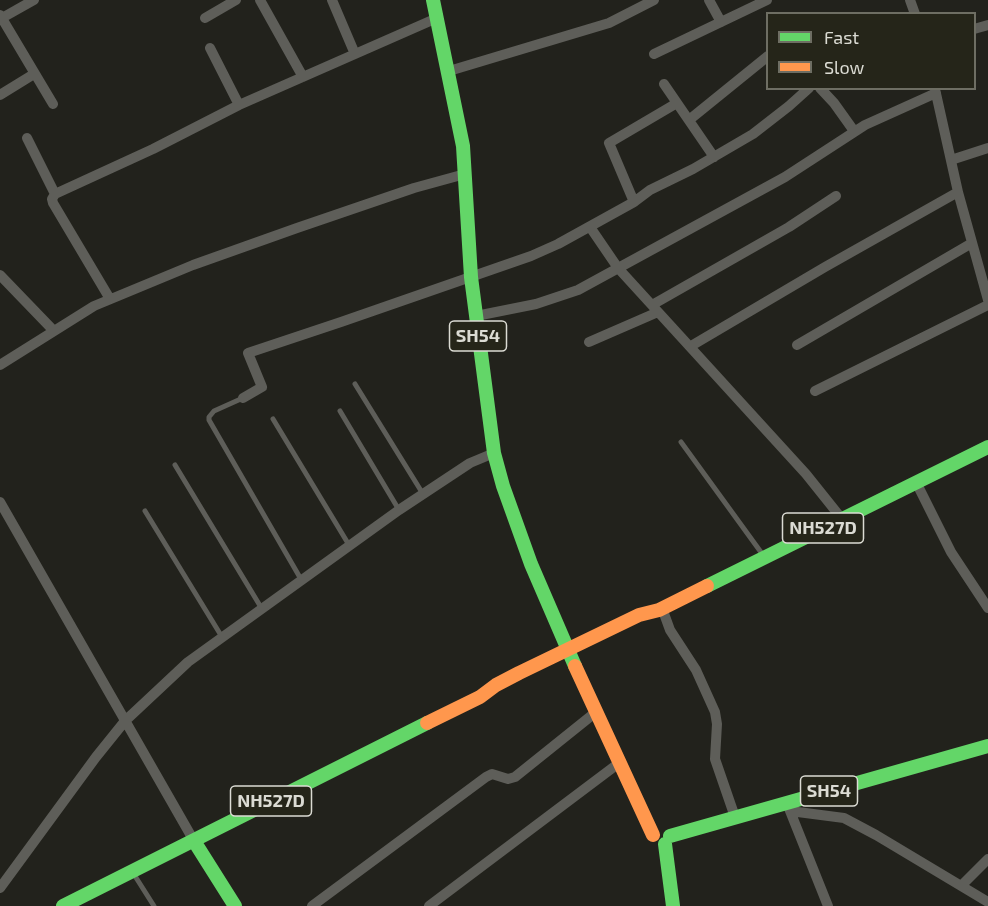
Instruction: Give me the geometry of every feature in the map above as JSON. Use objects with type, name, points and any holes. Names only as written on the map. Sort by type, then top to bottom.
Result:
[{"type":"main road","name":"SH54","points":[[433,0],[460,128],[471,277],[494,453],[511,513],[570,655],[656,843],[735,818],[789,807],[988,746]]},
{"type":"main road","name":"NH527D","points":[[63,906],[480,697],[496,685],[570,655],[639,615],[661,609],[988,447]]},
{"type":"main road","points":[[668,840],[673,906]]},
{"type":"main road","points":[[194,841],[235,906]]},
{"type":"street","points":[[34,0],[1,17],[53,104]]},
{"type":"street","points":[[206,18],[236,0]]},
{"type":"street","points":[[260,0],[303,78]]},
{"type":"street","points":[[332,0],[355,54]]},
{"type":"street","points":[[709,0],[721,22]]},
{"type":"street","points":[[654,54],[767,0]]},
{"type":"street","points":[[449,71],[609,23],[649,1]]},
{"type":"street","points":[[110,299],[53,203],[55,194],[153,149],[239,105],[437,18]]},
{"type":"street","points":[[210,48],[239,105]]},
{"type":"street","points":[[689,120],[766,58]]},
{"type":"street","points":[[0,95],[34,74]]},
{"type":"street","points":[[663,84],[714,157]]},
{"type":"street","points":[[243,398],[262,387],[248,352],[531,256],[590,227],[634,202],[650,190],[714,157],[762,128],[807,90]]},
{"type":"street","points":[[822,90],[854,131]]},
{"type":"street","points":[[476,316],[556,298],[597,280],[785,177],[854,131],[935,91],[958,192],[988,302],[815,391]]},
{"type":"street","points":[[634,202],[609,143],[677,103]]},
{"type":"street","points":[[27,138],[55,194]]},
{"type":"street","points":[[951,160],[988,147]]},
{"type":"street","points":[[0,365],[53,330],[110,299],[194,265],[297,228],[414,188],[465,174]]},
{"type":"street","points":[[691,346],[958,192]]},
{"type":"street","points":[[590,342],[655,309],[836,196]]},
{"type":"street","points":[[590,227],[618,267],[806,474],[842,519]]},
{"type":"street","points":[[797,345],[972,243]]},
{"type":"street","points":[[0,275],[53,330]]},
{"type":"street","points":[[0,888],[125,721],[188,662],[399,510],[470,463],[494,453]]},
{"type":"street","points":[[916,482],[951,552],[988,608]]},
{"type":"street","points":[[0,502],[194,841]]},
{"type":"street","points":[[661,609],[670,630],[696,670],[715,712],[717,724],[715,759],[735,818]]},
{"type":"street","points":[[312,906],[486,777],[492,774],[508,779],[515,777],[596,712]]},
{"type":"street","points":[[429,906],[619,763]]},
{"type":"street","points":[[789,807],[844,818],[988,902]]},
{"type":"street","points":[[789,807],[828,906]]},
{"type":"street","points":[[961,886],[988,859]]},
{"type":"lane","points":[[356,384],[423,494]]},
{"type":"lane","points":[[243,398],[214,411],[209,420],[302,580]]},
{"type":"lane","points":[[339,411],[399,510]]},
{"type":"lane","points":[[273,419],[349,545]]},
{"type":"lane","points":[[681,442],[764,558]]},
{"type":"lane","points":[[175,465],[262,609]]},
{"type":"lane","points":[[145,511],[222,638]]},
{"type":"lane","points":[[132,872],[154,906]]},
{"type":"traffic: fast","points":[[433,0],[463,146],[471,277],[494,453],[503,486],[531,564],[575,666]]},
{"type":"traffic: fast","points":[[707,586],[988,447]]},
{"type":"traffic: fast","points":[[63,906],[427,723]]},
{"type":"traffic: fast","points":[[670,836],[988,746]]},
{"type":"traffic: fast","points":[[194,841],[235,906]]},
{"type":"traffic: fast","points":[[665,844],[673,906]]},
{"type":"traffic: slow","points":[[427,723],[480,697],[496,685],[519,673],[639,615],[659,610],[707,586]]},
{"type":"traffic: slow","points":[[575,666],[653,835]]}]
